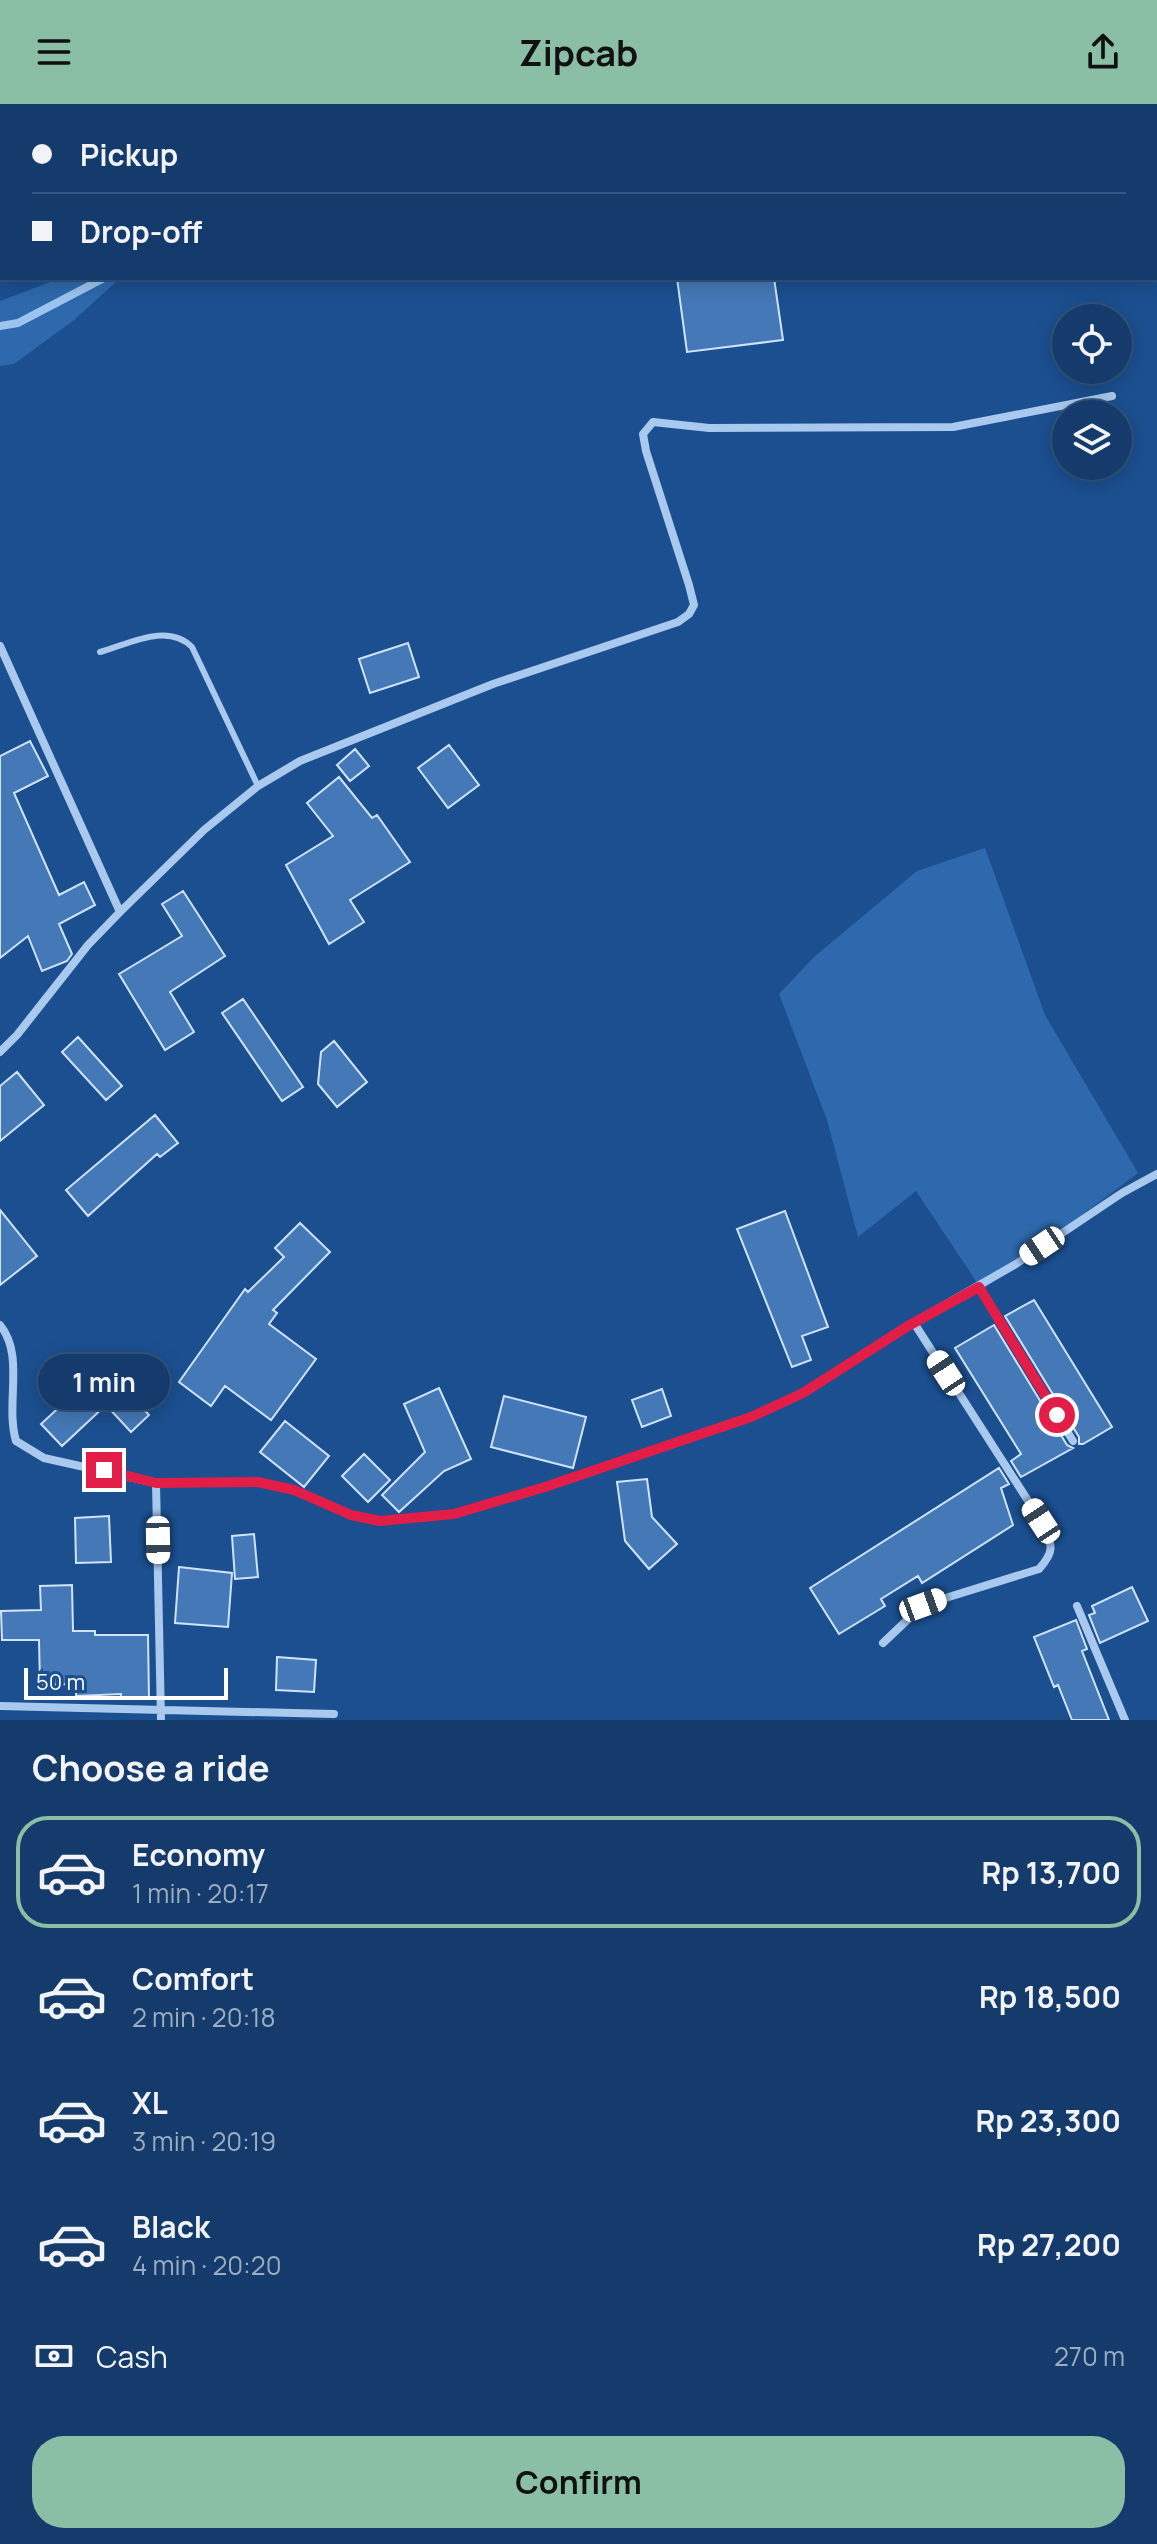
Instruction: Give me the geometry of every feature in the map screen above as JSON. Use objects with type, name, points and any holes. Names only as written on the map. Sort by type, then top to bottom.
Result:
[{"type":"street","points":[[0,1052],[78,957],[120,912],[204,830],[258,786],[300,761],[493,684],[678,622],[689,614],[694,605],[689,585],[646,451],[643,434],[653,422],[709,428],[953,427],[1112,396]]},
{"type":"street","points":[[0,646],[120,912]]},
{"type":"street","points":[[0,1325],[9,1337],[12,1349],[10,1413],[16,1441],[44,1458],[156,1483],[258,1482],[294,1490],[351,1515],[380,1521],[454,1514],[545,1487],[751,1417],[803,1393],[914,1323],[979,1287],[1122,1193],[1157,1174]]},
{"type":"street","points":[[979,1287],[1073,1441]]},
{"type":"street","points":[[883,1643],[923,1605],[1039,1569],[1050,1557],[1051,1544],[1041,1521],[914,1323]]},
{"type":"street","points":[[156,1483],[161,1720]]},
{"type":"street","points":[[1077,1606],[1125,1720]]},
{"type":"street","points":[[0,1706],[334,1714]]},
{"type":"lane","points":[[100,652],[164,634],[185,641],[192,647],[258,786]]},
{"type":"shaded area","points":[[56,280],[128,280],[117,281],[74,320],[14,364],[0,366],[0,301]]},
{"type":"shaded area","points":[[985,848],[1045,1015],[1138,1173],[982,1290],[916,1191],[858,1237],[827,1120],[779,994],[814,957],[917,871]]},
{"type":"building","points":[[677,280],[774,280],[783,340],[687,352]]},
{"type":"building","points":[[408,643],[419,677],[370,693],[359,659]]},
{"type":"building","points":[[30,741],[48,776],[14,793],[59,895],[84,882],[95,905],[59,924],[72,954],[67,961],[42,971],[28,936],[0,958],[0,756]]},
{"type":"building","points":[[449,745],[479,785],[448,808],[418,768]]},
{"type":"building","points":[[355,749],[369,766],[350,781],[337,765]]},
{"type":"building","points":[[339,777],[372,818],[377,815],[410,862],[350,900],[364,922],[329,944],[286,865],[333,836],[307,803]]},
{"type":"building","points":[[183,891],[225,956],[170,992],[194,1032],[165,1050],[119,974],[182,936],[162,904]]},
{"type":"building","points":[[243,999],[303,1087],[282,1101],[222,1013]]},
{"type":"building","points":[[78,1037],[122,1086],[106,1100],[62,1052]]},
{"type":"building","points":[[334,1041],[367,1082],[337,1107],[318,1084],[321,1052]]},
{"type":"building","points":[[17,1072],[44,1105],[0,1141],[0,1086]]},
{"type":"building","points":[[155,1115],[178,1143],[160,1157],[157,1154],[88,1216],[66,1190]]},
{"type":"building","points":[[0,1210],[37,1256],[0,1285]]},
{"type":"building","points":[[785,1211],[828,1327],[802,1336],[811,1360],[792,1367],[737,1229]]},
{"type":"building","points":[[300,1223],[330,1252],[273,1310],[277,1313],[269,1324],[316,1359],[271,1420],[225,1386],[211,1406],[179,1382],[245,1289],[248,1292],[284,1257],[275,1248]]},
{"type":"building","points":[[1034,1300],[1112,1427],[1083,1444],[1079,1444],[1079,1437],[1005,1316]]},
{"type":"building","points":[[994,1325],[1067,1445],[1073,1448],[1021,1477],[1011,1461],[1021,1454],[955,1348]]},
{"type":"building","points":[[104,1366],[149,1415],[131,1432],[106,1405],[62,1446],[41,1424]]},
{"type":"building","points":[[439,1388],[471,1459],[444,1471],[399,1512],[382,1495],[425,1452],[404,1404]]},
{"type":"building","points":[[662,1389],[671,1416],[642,1427],[632,1400]]},
{"type":"building","points":[[504,1396],[586,1417],[573,1468],[491,1447]]},
{"type":"building","points":[[285,1421],[329,1456],[304,1487],[260,1452]]},
{"type":"building","points":[[364,1454],[390,1480],[368,1502],[342,1476]]},
{"type":"building","points":[[999,1468],[1009,1484],[1001,1488],[1013,1525],[922,1583],[918,1576],[881,1599],[885,1606],[839,1634],[810,1588]]},
{"type":"building","points":[[647,1479],[652,1517],[677,1544],[649,1569],[625,1541],[617,1482]]},
{"type":"building","points":[[109,1516],[111,1562],[76,1563],[75,1518]]},
{"type":"building","points":[[254,1534],[258,1577],[235,1579],[232,1536]]},
{"type":"building","points":[[179,1567],[232,1573],[228,1627],[175,1623]]},
{"type":"building","points":[[72,1585],[73,1631],[95,1631],[95,1635],[148,1635],[149,1699],[121,1699],[121,1694],[76,1696],[76,1684],[40,1685],[39,1640],[2,1640],[1,1611],[41,1610],[40,1586]]},
{"type":"building","points":[[1132,1587],[1148,1621],[1100,1643],[1089,1615],[1095,1613],[1092,1606]]},
{"type":"building","points":[[1076,1620],[1087,1649],[1082,1651],[1109,1720],[1072,1720],[1058,1685],[1054,1687],[1034,1637]]},
{"type":"building","points":[[277,1657],[316,1660],[314,1692],[276,1690]]},
{"type":"waterway","points":[[0,326],[18,323],[100,280]]},
{"type":"route","points":[[104,1470],[156,1483],[258,1482],[294,1490],[351,1515],[380,1521],[454,1514],[545,1487],[751,1417],[803,1393],[908,1326],[979,1287],[1057,1415]]}]
